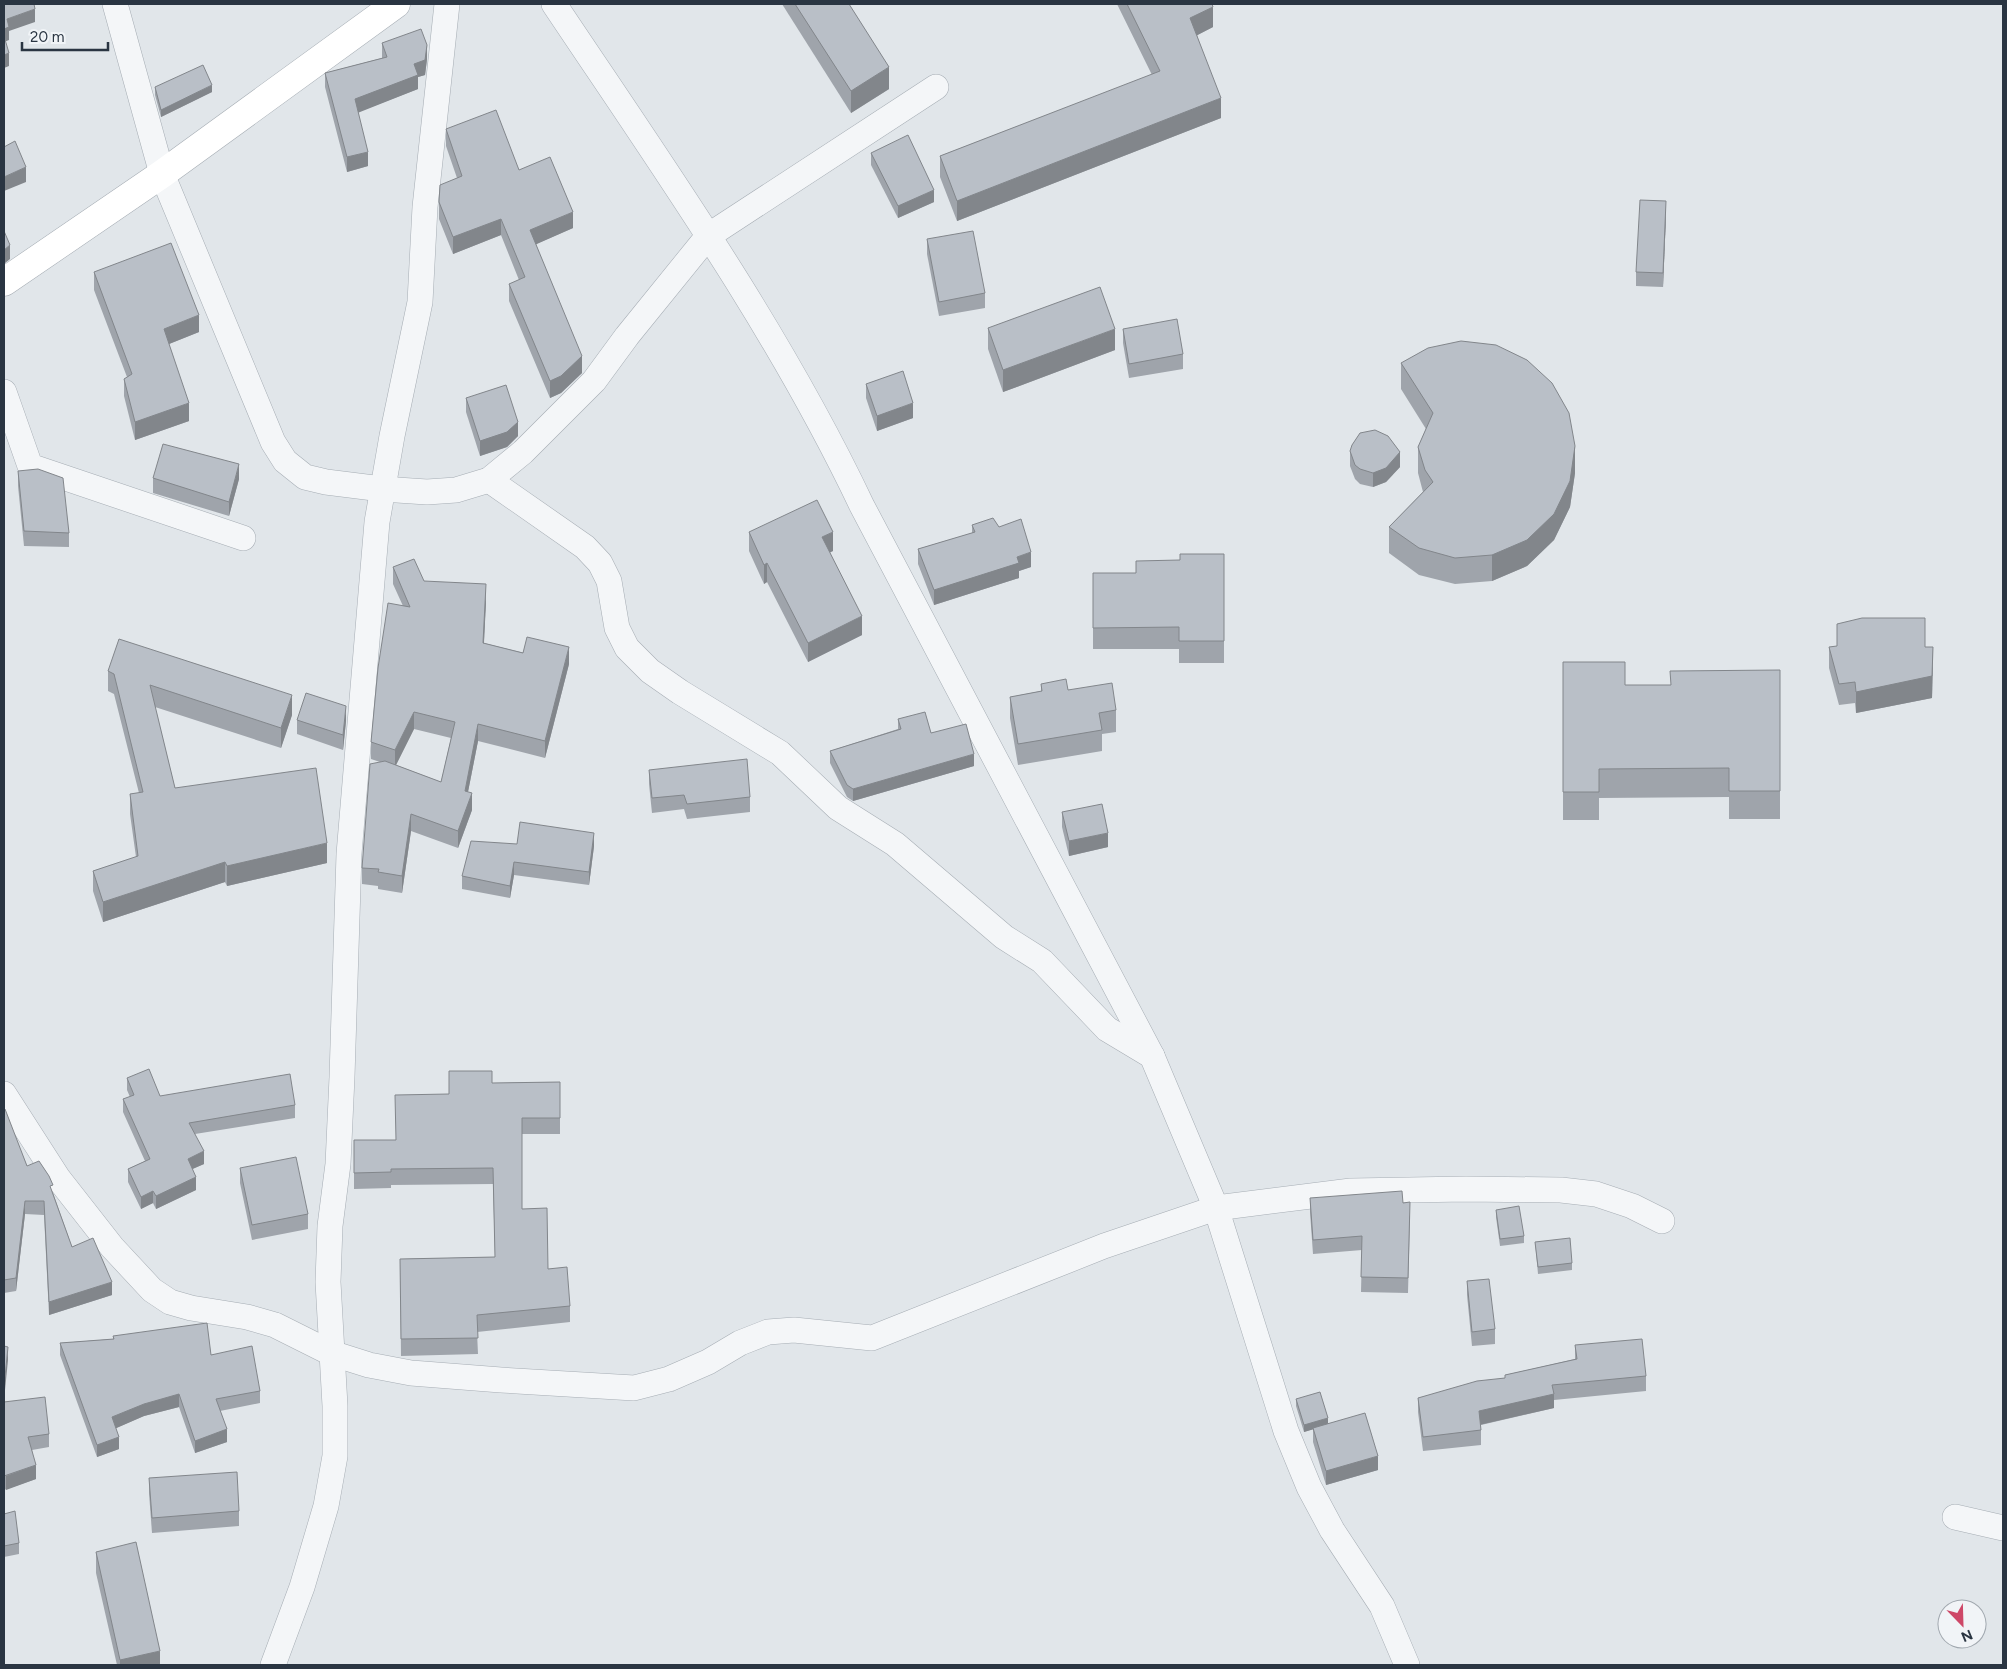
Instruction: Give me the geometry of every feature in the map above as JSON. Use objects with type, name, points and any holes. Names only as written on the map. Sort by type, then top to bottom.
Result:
[{"type":"street","points":[[115,4],[162,174],[273,442],[285,461],[305,477],[382,489],[428,492],[456,490],[489,480],[523,452],[594,381],[633,328],[708,236],[936,87]]},
{"type":"street","points":[[4,282],[162,174],[396,4]]},
{"type":"street","points":[[273,1665],[302,1587],[326,1506],[335,1456],[335,1406],[328,1282],[329,1235],[338,1164],[349,854],[377,522],[420,302],[425,207],[447,4]]},
{"type":"street","points":[[554,4],[708,236],[829,436],[862,506],[1152,1056],[1216,1208],[1280,1413],[1309,1487],[1332,1530],[1382,1606],[1407,1665]]},
{"type":"street","points":[[4,392],[30,466],[244,538]]},
{"type":"street","points":[[489,480],[585,547],[600,563],[608,581],[617,628],[627,648],[650,671],[680,692],[780,753],[838,808],[895,844],[1004,937],[1042,961],[1107,1029],[1152,1056]]},
{"type":"street","points":[[4,1094],[58,1178],[112,1246],[152,1290],[170,1302],[191,1308],[247,1317],[274,1324],[331,1353],[369,1365],[411,1373],[634,1388],[669,1379],[708,1362],[740,1343],[768,1332],[794,1330],[872,1338],[1104,1246],[1216,1208],[1351,1191],[1466,1188],[1561,1190],[1596,1194],[1632,1206],[1662,1221]]},
{"type":"street","points":[[1955,1517],[2003,1528]]},
{"type":"building","points":[[4,4],[34,4],[35,9],[7,19],[9,27],[4,29]]},
{"type":"building","points":[[795,4],[849,4],[889,67],[851,91]]},
{"type":"building","points":[[1127,4],[1212,4],[1213,7],[1190,18],[1221,98],[957,201],[940,156],[1160,71]]},
{"type":"building","points":[[421,29],[427,45],[425,60],[414,64],[418,75],[355,99],[368,152],[347,157],[325,73],[387,57],[382,43]]},
{"type":"building","points":[[4,36],[9,53],[4,55]]},
{"type":"building","points":[[203,65],[212,85],[161,110],[155,87]]},
{"type":"building","points":[[496,110],[519,170],[550,157],[573,212],[530,230],[582,356],[561,376],[550,381],[509,284],[525,277],[501,219],[453,237],[439,202],[440,185],[462,176],[446,129]]},
{"type":"building","points":[[908,135],[934,190],[898,206],[871,153]]},
{"type":"building","points":[[15,141],[26,167],[4,177],[4,147]]},
{"type":"building","points":[[1640,200],[1666,201],[1663,273],[1636,272]]},
{"type":"building","points":[[4,231],[10,245],[4,250]]},
{"type":"building","points":[[973,231],[985,293],[939,302],[927,239]]},
{"type":"building","points":[[171,243],[199,315],[164,329],[189,403],[135,422],[124,379],[132,374],[94,272]]},
{"type":"building","points":[[1100,287],[1115,329],[1003,370],[988,328]]},
{"type":"building","points":[[1177,319],[1183,354],[1129,364],[1123,329]]},
{"type":"building","points":[[1461,341],[1496,345],[1527,360],[1552,383],[1569,413],[1575,446],[1570,481],[1554,514],[1527,540],[1492,555],[1455,558],[1419,548],[1389,527],[1433,482],[1425,470],[1418,447],[1433,413],[1401,363],[1428,348]]},
{"type":"building","points":[[903,371],[913,403],[877,416],[866,384]]},
{"type":"building","points":[[506,385],[518,422],[507,432],[480,441],[466,398]]},
{"type":"building","points":[[1375,430],[1388,436],[1400,452],[1386,468],[1373,473],[1360,469],[1355,465],[1350,451],[1360,433]]},
{"type":"building","points":[[163,444],[239,464],[229,502],[153,478]]},
{"type":"building","points":[[38,469],[63,478],[69,533],[24,531],[18,471]]},
{"type":"building","points":[[817,500],[833,532],[822,537],[862,616],[808,643],[767,563],[764,565],[749,532]]},
{"type":"building","points":[[993,518],[999,527],[1021,519],[1031,552],[1017,557],[1019,563],[934,590],[918,549],[975,532],[972,525]]},
{"type":"building","points":[[1180,554],[1224,554],[1224,641],[1179,641],[1179,627],[1093,628],[1093,573],[1136,573],[1136,561],[1180,560]]},
{"type":"building","points":[[414,559],[424,581],[486,584],[483,643],[523,653],[527,637],[569,647],[545,741],[478,724],[465,791],[472,793],[458,831],[411,814],[402,876],[378,872],[379,869],[362,868],[370,764],[385,761],[441,782],[455,722],[414,712],[395,750],[371,742],[378,668],[388,603],[410,607],[393,567]]},
{"type":"building","points":[[1862,618],[1925,618],[1925,647],[1933,647],[1932,676],[1856,692],[1855,682],[1839,684],[1829,647],[1837,646],[1837,624]]},
{"type":"building","points":[[119,639],[292,695],[281,728],[150,685],[175,788],[316,768],[327,843],[227,866],[225,862],[103,902],[93,871],[138,856],[130,794],[143,792],[114,674],[108,671]]},
{"type":"building","points":[[1563,662],[1625,662],[1625,685],[1671,685],[1670,671],[1780,670],[1780,791],[1729,791],[1729,768],[1599,769],[1599,792],[1563,792]]},
{"type":"building","points":[[1066,679],[1068,690],[1112,683],[1116,710],[1099,713],[1102,730],[1018,744],[1010,697],[1042,691],[1041,684]]},
{"type":"building","points":[[306,693],[346,706],[343,735],[297,720]]},
{"type":"building","points":[[925,712],[931,733],[966,724],[974,754],[853,789],[847,785],[830,751],[901,729],[898,719]]},
{"type":"building","points":[[747,759],[750,797],[687,804],[684,795],[652,798],[649,770]]},
{"type":"building","points":[[1102,804],[1108,833],[1069,841],[1062,812]]},
{"type":"building","points":[[520,822],[594,833],[589,872],[514,862],[510,886],[462,876],[471,841],[517,844]]},
{"type":"building","points":[[149,1069],[160,1096],[290,1074],[295,1105],[189,1123],[204,1151],[188,1159],[196,1177],[156,1196],[153,1191],[141,1197],[128,1169],[150,1159],[123,1099],[134,1095],[127,1078]]},
{"type":"building","points":[[449,1071],[492,1071],[492,1083],[560,1082],[560,1118],[522,1118],[522,1209],[547,1208],[548,1269],[567,1267],[570,1306],[477,1315],[478,1338],[401,1339],[400,1259],[495,1257],[493,1168],[391,1169],[391,1172],[354,1173],[354,1140],[396,1140],[395,1095],[449,1094]]},
{"type":"building","points":[[4,1109],[27,1166],[39,1161],[49,1176],[53,1185],[50,1186],[72,1247],[93,1238],[112,1282],[49,1302],[44,1201],[25,1201],[16,1278],[4,1280]]},
{"type":"building","points":[[296,1157],[308,1214],[252,1225],[240,1168]]},
{"type":"building","points":[[1402,1191],[1403,1203],[1410,1202],[1408,1278],[1361,1277],[1362,1236],[1313,1240],[1310,1198]]},
{"type":"building","points":[[1519,1206],[1524,1236],[1500,1239],[1496,1210]]},
{"type":"building","points":[[1570,1238],[1572,1263],[1538,1267],[1535,1242]]},
{"type":"building","points":[[1489,1279],[1495,1329],[1472,1332],[1467,1281]]},
{"type":"building","points":[[207,1323],[211,1355],[252,1346],[260,1391],[216,1399],[227,1429],[195,1441],[179,1394],[144,1404],[112,1417],[119,1437],[97,1445],[60,1343],[114,1339],[113,1336]]},
{"type":"building","points":[[1642,1339],[1646,1376],[1552,1385],[1554,1394],[1479,1411],[1481,1430],[1423,1437],[1418,1398],[1477,1381],[1505,1378],[1505,1375],[1577,1359],[1575,1345]]},
{"type":"building","points":[[4,1346],[8,1347],[4,1387]]},
{"type":"building","points":[[1320,1392],[1328,1418],[1304,1425],[1296,1399]]},
{"type":"building","points":[[45,1397],[49,1434],[28,1437],[36,1465],[4,1476],[4,1402]]},
{"type":"building","points":[[1365,1413],[1378,1456],[1326,1471],[1313,1428]]},
{"type":"building","points":[[237,1472],[239,1511],[152,1518],[149,1478]]},
{"type":"building","points":[[15,1511],[19,1543],[4,1546],[4,1514]]},
{"type":"building","points":[[136,1542],[160,1651],[120,1660],[96,1552]]}]
